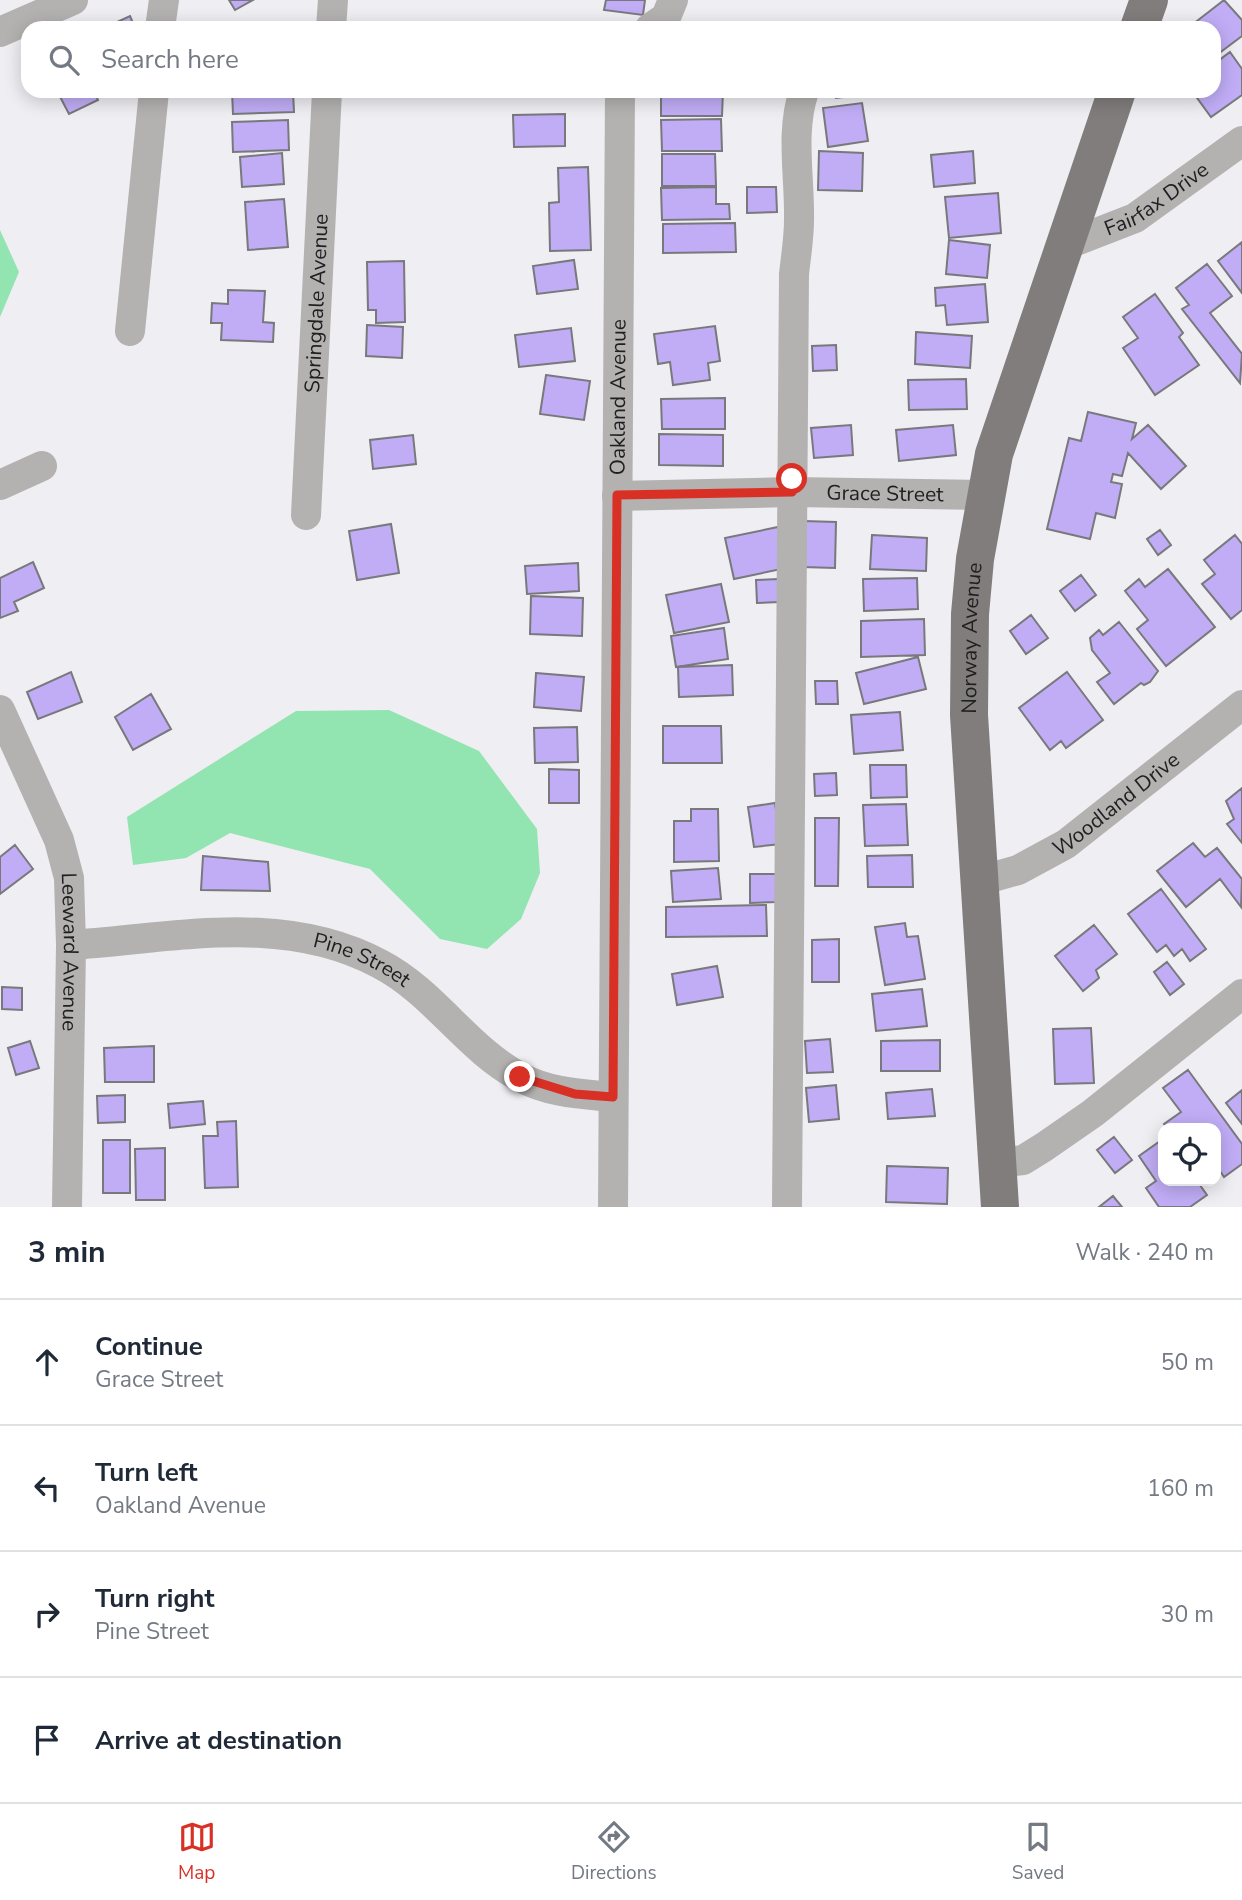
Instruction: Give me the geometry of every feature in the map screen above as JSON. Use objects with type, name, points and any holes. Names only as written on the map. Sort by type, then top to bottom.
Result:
[{"type":"main road","points":[[1142,21],[1149,0]]},
{"type":"main road","name":"Norway Avenue","points":[[1000,1207],[979,881],[968,650],[975,559],[985,495],[1005,414],[1115,98]]},
{"type":"street","points":[[11,19],[73,0]]},
{"type":"street","points":[[161,21],[164,0]]},
{"type":"street","points":[[332,21],[333,0]]},
{"type":"street","points":[[660,21],[666,17],[673,0]]},
{"type":"street","points":[[130,331],[153,98]]},
{"type":"street","name":"Springdale Avenue","points":[[306,515],[327,98]]},
{"type":"street","name":"Oakland Avenue","points":[[613,1207],[620,98]]},
{"type":"street","points":[[787,1207],[794,274],[799,220],[796,136],[803,98]]},
{"type":"street","name":"Fairfax Drive","points":[[1063,246],[1135,218],[1242,141]]},
{"type":"street","points":[[0,485],[42,466]]},
{"type":"street","name":"Grace Street","points":[[617,495],[792,492],[985,495]]},
{"type":"street","name":"Woodland Drive","points":[[979,881],[1018,870],[1066,844],[1242,705]]},
{"type":"street","name":"Leeward Avenue","points":[[0,710],[65,859],[71,895],[67,1207]]},
{"type":"street","name":"Pine Street","points":[[71,945],[227,930],[332,945],[382,964],[423,992],[497,1061],[520,1077],[575,1094],[613,1097]]},
{"type":"street","points":[[997,1163],[1023,1160],[1044,1147],[1093,1113],[1242,994]]},
{"type":"green space","points":[[0,230],[19,272],[0,317]]},
{"type":"green space","points":[[389,710],[479,751],[537,829],[540,873],[521,919],[487,949],[440,939],[370,869],[230,833],[186,858],[133,865],[127,817],[296,711]]},
{"type":"building","points":[[229,0],[253,0],[235,10]]},
{"type":"building","points":[[606,0],[645,0],[643,15],[604,10]]},
{"type":"building","points":[[1224,0],[1242,20],[1242,36],[1221,52],[1221,21],[1197,21]]},
{"type":"building","points":[[130,16],[132,21],[119,21]]},
{"type":"building","points":[[1230,52],[1242,69],[1242,95],[1211,117],[1197,98],[1221,98],[1221,59]]},
{"type":"building","points":[[61,98],[97,98],[98,100],[69,114]]},
{"type":"building","points":[[232,98],[293,98],[294,112],[233,114]]},
{"type":"building","points":[[661,98],[723,98],[722,116],[661,116]]},
{"type":"building","points":[[862,103],[868,141],[828,147],[823,108]]},
{"type":"building","points":[[565,114],[565,146],[514,147],[513,115]]},
{"type":"building","points":[[721,119],[722,151],[662,151],[661,120]]},
{"type":"building","points":[[288,120],[289,150],[233,152],[232,122]]},
{"type":"building","points":[[819,151],[863,153],[862,191],[818,190]]},
{"type":"building","points":[[973,151],[975,183],[934,187],[931,155]]},
{"type":"building","points":[[282,153],[284,184],[242,187],[240,157]]},
{"type":"building","points":[[662,154],[715,154],[716,186],[662,186]]},
{"type":"building","points":[[588,167],[591,250],[550,251],[549,203],[559,202],[558,168]]},
{"type":"building","points":[[716,187],[716,204],[729,204],[730,219],[662,220],[661,188]]},
{"type":"building","points":[[747,187],[776,187],[777,212],[747,213]]},
{"type":"building","points":[[998,193],[1001,233],[949,238],[945,197]]},
{"type":"building","points":[[284,199],[288,247],[248,250],[245,202]]},
{"type":"building","points":[[735,223],[736,252],[663,253],[663,224]]},
{"type":"building","points":[[949,240],[990,245],[987,278],[946,274]]},
{"type":"building","points":[[1242,242],[1242,293],[1218,261]]},
{"type":"building","points":[[574,260],[578,289],[537,294],[533,266]]},
{"type":"building","points":[[404,261],[405,322],[376,323],[376,310],[368,310],[367,262]]},
{"type":"building","points":[[1207,264],[1232,296],[1210,313],[1242,354],[1240,383],[1182,309],[1189,305],[1176,288]]},
{"type":"building","points":[[985,284],[988,322],[947,325],[945,305],[936,306],[935,288]]},
{"type":"building","points":[[228,290],[265,291],[263,322],[274,323],[273,342],[221,340],[222,323],[211,323],[212,303],[228,304]]},
{"type":"building","points":[[1155,294],[1183,333],[1179,337],[1199,365],[1155,395],[1123,348],[1138,338],[1123,317]]},
{"type":"building","points":[[367,325],[403,327],[402,358],[366,356]]},
{"type":"building","points":[[715,326],[720,361],[708,363],[710,380],[673,385],[670,362],[658,364],[654,334]]},
{"type":"building","points":[[571,328],[575,361],[519,367],[515,335]]},
{"type":"building","points":[[916,332],[972,336],[970,368],[915,364]]},
{"type":"building","points":[[836,345],[837,370],[813,371],[812,346]]},
{"type":"building","points":[[546,375],[590,381],[584,420],[540,414]]},
{"type":"building","points":[[966,379],[967,409],[909,410],[908,380]]},
{"type":"building","points":[[725,398],[725,429],[662,429],[661,399]]},
{"type":"building","points":[[1088,412],[1136,423],[1132,439],[1148,425],[1186,466],[1161,489],[1128,453],[1122,476],[1113,474],[1111,482],[1122,484],[1115,518],[1096,513],[1090,539],[1047,529],[1069,438],[1081,441]]},
{"type":"building","points":[[851,425],[853,455],[814,458],[811,428]]},
{"type":"building","points":[[953,425],[956,455],[899,461],[896,430]]},
{"type":"building","points":[[659,434],[723,435],[723,466],[659,465]]},
{"type":"building","points":[[413,435],[416,464],[373,469],[370,440]]},
{"type":"building","points":[[804,521],[836,522],[835,568],[803,567]]},
{"type":"building","points":[[391,524],[399,573],[357,580],[349,531]]},
{"type":"building","points":[[778,527],[786,568],[734,579],[725,538]]},
{"type":"building","points":[[1160,530],[1171,545],[1158,555],[1147,539]]},
{"type":"building","points":[[872,535],[927,538],[926,571],[870,569]]},
{"type":"building","points":[[1235,535],[1242,544],[1242,610],[1231,619],[1202,584],[1215,574],[1204,560]]},
{"type":"building","points":[[33,562],[44,588],[14,602],[18,611],[0,618],[0,578]]},
{"type":"building","points":[[578,563],[579,591],[527,594],[525,566]]},
{"type":"building","points":[[1168,569],[1215,627],[1166,666],[1137,629],[1148,620],[1125,591],[1139,579],[1145,587]]},
{"type":"building","points":[[1081,575],[1096,595],[1075,611],[1060,591]]},
{"type":"building","points":[[917,578],[918,609],[864,611],[863,579]]},
{"type":"building","points":[[778,579],[779,602],[757,603],[756,580]]},
{"type":"building","points":[[721,584],[729,622],[674,633],[666,595]]},
{"type":"building","points":[[531,596],[583,598],[582,636],[530,634]]},
{"type":"building","points":[[1031,615],[1048,638],[1026,654],[1010,631]]},
{"type":"building","points":[[924,619],[925,655],[861,657],[861,621]]},
{"type":"building","points":[[1119,622],[1158,671],[1150,682],[1144,685],[1141,683],[1114,704],[1097,682],[1110,673],[1092,650],[1090,638],[1099,630],[1103,635]]},
{"type":"building","points":[[724,628],[728,659],[676,667],[671,636]]},
{"type":"building","points":[[918,657],[926,689],[864,704],[856,673]]},
{"type":"building","points":[[732,665],[733,695],[679,697],[678,667]]},
{"type":"building","points":[[71,672],[82,702],[38,719],[27,692]]},
{"type":"building","points":[[1067,672],[1103,720],[1066,748],[1061,741],[1050,750],[1019,708]]},
{"type":"building","points":[[536,673],[584,677],[581,711],[534,707]]},
{"type":"building","points":[[815,681],[837,681],[838,704],[816,704]]},
{"type":"building","points":[[151,694],[171,729],[133,750],[115,717]]},
{"type":"building","points":[[900,712],[903,750],[854,754],[851,715]]},
{"type":"building","points":[[663,726],[721,726],[722,763],[663,763]]},
{"type":"building","points":[[577,727],[578,762],[535,763],[534,728]]},
{"type":"building","points":[[870,765],[906,765],[907,797],[871,798]]},
{"type":"building","points":[[549,769],[579,770],[579,803],[549,803]]},
{"type":"building","points":[[836,773],[837,795],[815,796],[814,774]]},
{"type":"building","points":[[1242,788],[1242,843],[1227,824],[1234,819],[1226,801]]},
{"type":"building","points":[[775,803],[781,844],[754,847],[748,807]]},
{"type":"building","points":[[906,804],[908,845],[865,846],[863,805]]},
{"type":"building","points":[[691,809],[718,809],[719,861],[674,862],[674,821],[691,821]]},
{"type":"building","points":[[815,818],[839,818],[838,886],[815,886]]},
{"type":"building","points":[[1193,843],[1205,857],[1217,848],[1242,879],[1241,907],[1220,879],[1186,907],[1157,871]]},
{"type":"building","points":[[15,845],[33,869],[0,894],[0,857]]},
{"type":"building","points":[[912,855],[913,887],[868,887],[867,856]]},
{"type":"building","points":[[203,856],[268,862],[270,891],[201,890]]},
{"type":"building","points":[[718,868],[721,899],[673,902],[671,871]]},
{"type":"building","points":[[750,874],[777,874],[777,902],[750,903]]},
{"type":"building","points":[[1161,889],[1206,949],[1190,961],[1182,949],[1174,956],[1166,945],[1157,952],[1128,914]]},
{"type":"building","points":[[766,905],[767,936],[666,937],[666,907]]},
{"type":"building","points":[[905,923],[907,937],[918,936],[925,979],[885,985],[875,927]]},
{"type":"building","points":[[1094,925],[1117,954],[1096,970],[1099,978],[1083,991],[1055,956]]},
{"type":"building","points":[[839,939],[839,982],[812,982],[812,940]]},
{"type":"building","points":[[1167,962],[1184,984],[1170,995],[1154,972]]},
{"type":"building","points":[[717,966],[723,997],[677,1005],[672,974]]},
{"type":"building","points":[[2,987],[22,988],[22,1010],[2,1009]]},
{"type":"building","points":[[922,989],[927,1026],[876,1031],[872,994]]},
{"type":"building","points":[[1091,1028],[1094,1083],[1055,1084],[1053,1029]]},
{"type":"building","points":[[830,1039],[833,1072],[807,1073],[805,1041]]},
{"type":"building","points":[[940,1040],[940,1071],[881,1071],[881,1041]]},
{"type":"building","points":[[30,1041],[39,1068],[16,1075],[8,1048]]},
{"type":"building","points":[[154,1046],[154,1082],[105,1082],[104,1048]]},
{"type":"building","points":[[1188,1070],[1242,1144],[1242,1164],[1224,1177],[1221,1172],[1221,1123],[1165,1123],[1181,1112],[1163,1088]]},
{"type":"building","points":[[836,1085],[839,1119],[809,1122],[806,1088]]},
{"type":"building","points":[[932,1089],[935,1116],[888,1119],[886,1093]]},
{"type":"building","points":[[1242,1090],[1242,1124],[1226,1103]]},
{"type":"building","points":[[125,1095],[125,1122],[98,1123],[97,1096]]},
{"type":"building","points":[[203,1101],[205,1124],[170,1128],[168,1104]]},
{"type":"building","points":[[236,1121],[238,1187],[205,1188],[203,1136],[218,1136],[217,1122]]},
{"type":"building","points":[[1114,1137],[1132,1160],[1115,1173],[1097,1150]]},
{"type":"building","points":[[103,1140],[130,1140],[130,1193],[103,1193]]},
{"type":"building","points":[[1158,1143],[1158,1186],[1201,1186],[1207,1195],[1190,1207],[1159,1207],[1146,1188],[1156,1181],[1139,1156]]},
{"type":"building","points":[[165,1148],[165,1200],[136,1200],[135,1149]]},
{"type":"building","points":[[887,1166],[948,1168],[947,1204],[886,1202]]},
{"type":"building","points":[[1113,1196],[1122,1207],[1099,1207]]},
{"type":"route","points":[[520,1077],[545,1087],[575,1094],[613,1097],[617,495],[792,492],[792,479]]}]
